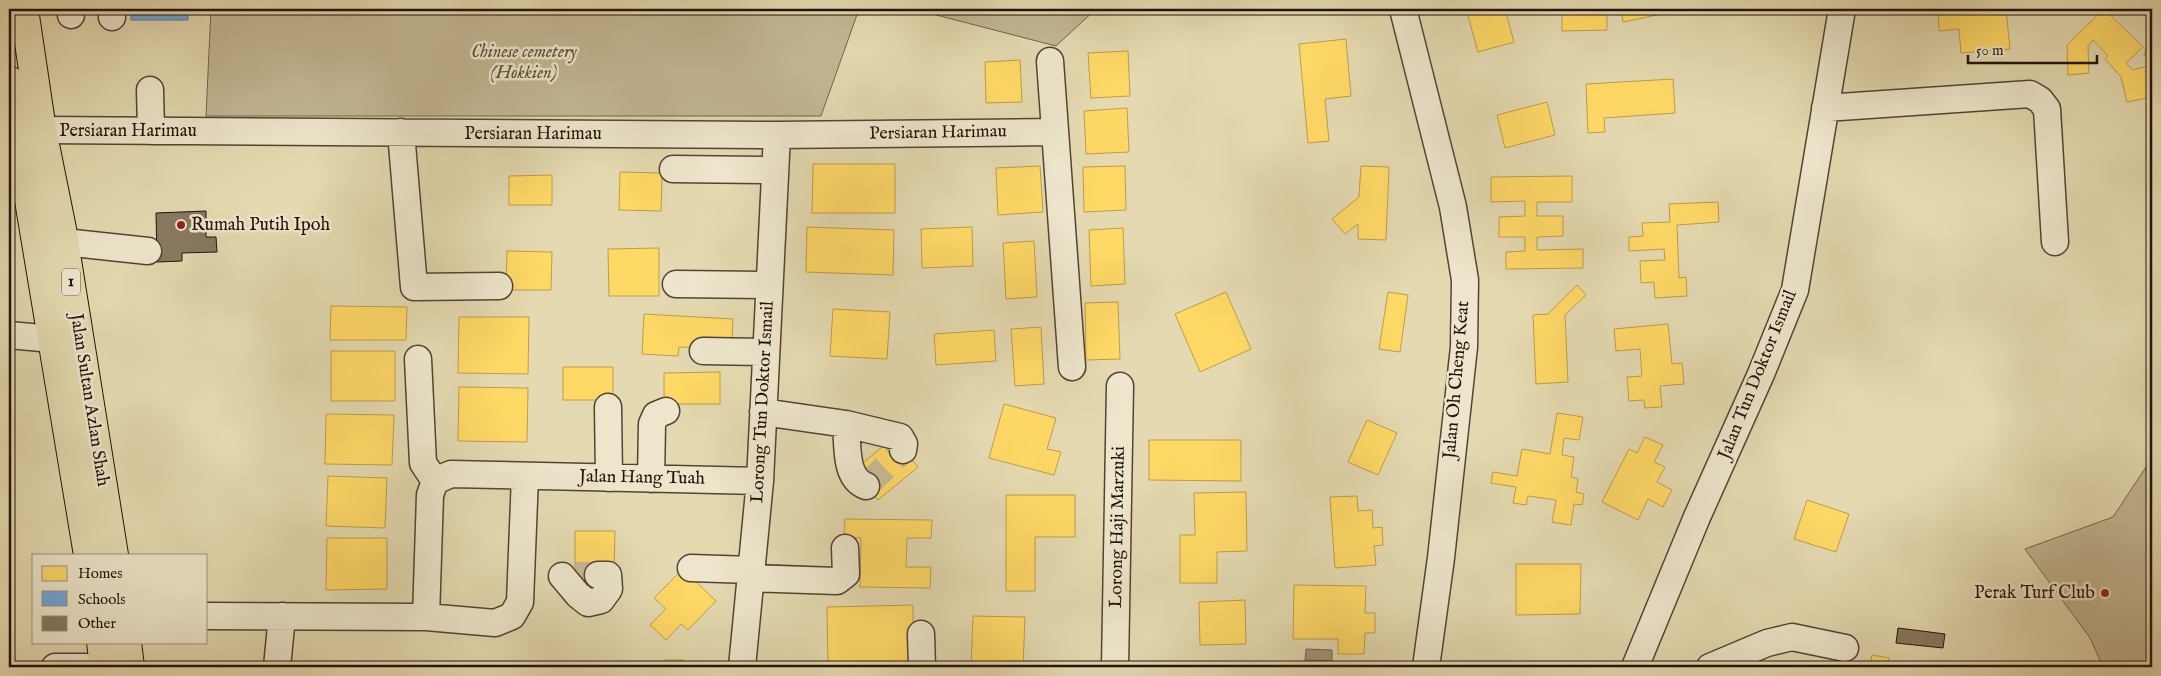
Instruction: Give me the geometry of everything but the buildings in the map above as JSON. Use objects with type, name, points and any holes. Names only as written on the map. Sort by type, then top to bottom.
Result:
[{"type":"main road","name":"Jalan Sultan Azlan Shah","points":[[24,9],[42,130],[64,242],[114,554]]},
{"type":"main road","name":"Jalan Sultan Azlan Shah","points":[[9,80],[88,554]]},
{"type":"main road","points":[[101,644],[104,667]]},
{"type":"main road","points":[[127,644],[130,667]]},
{"type":"street","name":"Jalan Oh Cheng Keat","points":[[1403,9],[1453,208],[1465,280],[1464,347],[1441,558],[1426,667]]},
{"type":"street","name":"Jalan Tun Doktor Ismail","points":[[1635,667],[1698,516],[1761,374],[1794,290],[1842,9]]},
{"type":"street","points":[[1050,61],[1072,367]]},
{"type":"street","points":[[150,90],[151,131]]},
{"type":"street","points":[[1825,108],[2030,94],[2040,100],[2047,109],[2055,242]]},
{"type":"street","name":"Persiaran Harimau","points":[[42,130],[777,136],[1054,132]]},
{"type":"street","points":[[401,132],[414,287],[499,286]]},
{"type":"street","name":"Lorong Tun Doktor Ismail","points":[[742,667],[760,481],[777,136]]},
{"type":"street","points":[[673,169],[775,170]]},
{"type":"street","points":[[64,242],[148,250]]},
{"type":"street","points":[[676,284],[769,285]]},
{"type":"street","points":[[9,335],[52,339]]},
{"type":"street","points":[[703,351],[766,352]]},
{"type":"street","points":[[418,359],[422,463],[435,481],[430,495],[426,617]]},
{"type":"street","name":"Lorong Haji Marzuki","points":[[1115,667],[1120,386]]},
{"type":"street","points":[[608,407],[609,478]]},
{"type":"street","points":[[651,478],[652,424],[656,415],[666,411]]},
{"type":"street","points":[[763,412],[846,424],[900,437],[904,444],[903,450]]},
{"type":"street","points":[[846,424],[851,473],[858,483],[866,486]]},
{"type":"street","name":"Jalan Hang Tuah","points":[[435,481],[451,474],[760,481]]},
{"type":"street","points":[[208,616],[426,617],[495,623],[512,616],[520,602],[525,476]]},
{"type":"street","points":[[691,568],[837,581],[846,574],[845,548]]},
{"type":"street","points":[[521,578],[578,575]]},
{"type":"street","points":[[277,667],[282,616]]},
{"type":"street","points":[[921,634],[922,667]]},
{"type":"street","points":[[1710,667],[1767,643],[1792,637],[1845,648]]},
{"type":"street","points":[[55,667],[104,667]]},
{"type":"green space","name":"Chinese cemetery (Hokkien)","points":[[211,9],[859,9],[821,116],[206,116]]},
{"type":"green space","points":[[913,9],[1096,9],[1056,46]]},
{"type":"green space","name":"Perak Turf Club","points":[[2152,458],[2152,667],[2103,667],[2090,638],[2025,549],[2113,517]]},
{"type":"shaded area","points":[[1306,649],[1332,650],[1332,661],[1305,660]]},
{"type":"tunnel","points":[[866,486],[903,450]]},
{"type":"tunnel","points":[[575,575],[598,575]]},
{"type":"place","name":"Rumah Putih Ipoh","points":[[181,225]]},
{"type":"place","name":"Perak Turf Club","points":[[2105,593]]}]
